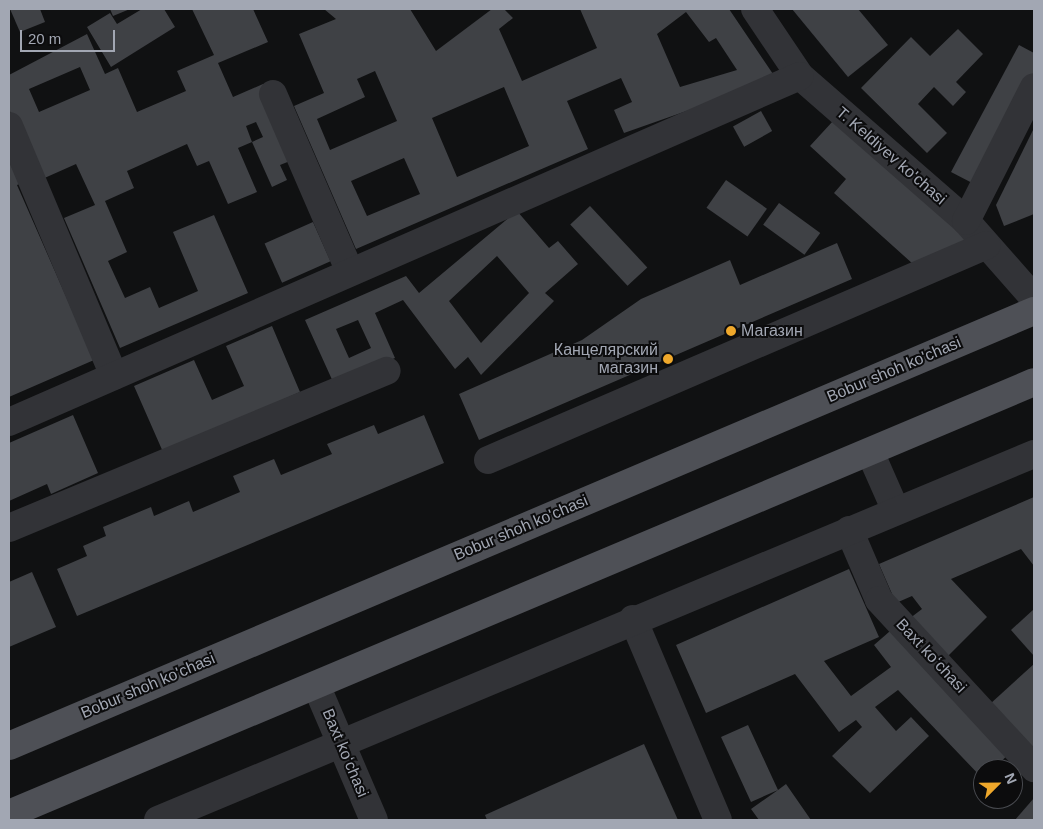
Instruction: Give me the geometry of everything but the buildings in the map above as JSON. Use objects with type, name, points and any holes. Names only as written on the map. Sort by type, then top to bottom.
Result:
[{"type":"main road","name":"Bobur shoh ko'chasi","points":[[9,746],[1034,311]]},
{"type":"main road","points":[[9,814],[1034,382]]},
{"type":"street","name":"T. Keldiyev ko'chasi","points":[[755,9],[800,76],[966,221],[1034,298]]},
{"type":"street","points":[[9,422],[800,76]]},
{"type":"street","points":[[966,221],[1034,87]]},
{"type":"street","points":[[273,94],[350,272]]},
{"type":"street","points":[[9,126],[114,376]]},
{"type":"street","points":[[488,460],[987,245]]},
{"type":"street","points":[[9,528],[387,371]]},
{"type":"street","points":[[870,452],[896,511]]},
{"type":"street","points":[[158,820],[340,741],[1034,454]]},
{"type":"street","name":"Baxt koʻchasi","points":[[849,530],[879,600],[1034,768]]},
{"type":"street","points":[[633,619],[718,820]]},
{"type":"street","name":"Baxt koʻchasi","points":[[316,685],[374,820]]},
{"type":"place","name":"Магазин","points":[[731,331]]},
{"type":"place","name":"Канцелярский магазин","points":[[668,359]]}]
